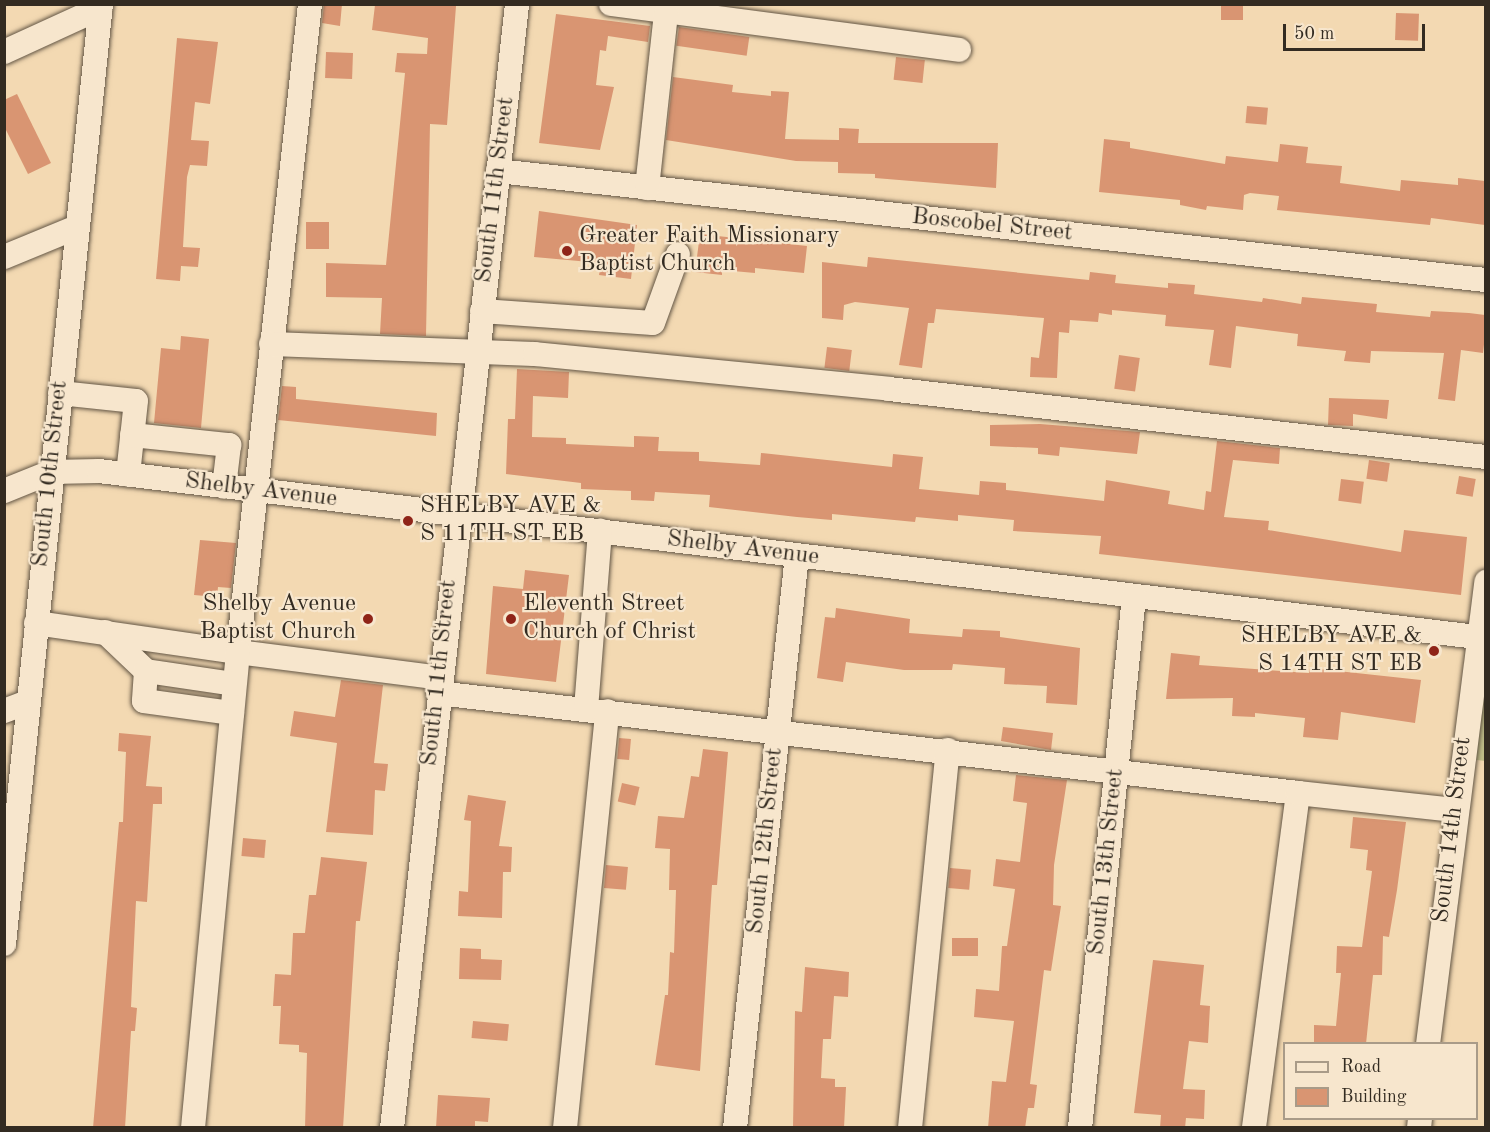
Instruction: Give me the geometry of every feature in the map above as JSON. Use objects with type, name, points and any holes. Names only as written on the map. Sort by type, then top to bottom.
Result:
[{"type":"street","points":[[193,1128],[234,684],[310,4]]},
{"type":"street","name":"South 11th Street","points":[[392,1128],[457,514],[517,4]]},
{"type":"street","points":[[611,4],[959,50]]},
{"type":"street","points":[[4,52],[72,11],[101,6]]},
{"type":"street","name":"South 10th Street","points":[[4,944],[51,472],[101,6]]},
{"type":"street","points":[[646,188],[666,12]]},
{"type":"street","name":"Boscobel Street","points":[[498,171],[1485,280]]},
{"type":"street","points":[[4,257],[77,227]]},
{"type":"street","points":[[482,311],[653,323],[678,254]]},
{"type":"street","points":[[271,344],[477,351],[889,389],[1485,457]]},
{"type":"street","points":[[60,393],[136,400],[128,475]]},
{"type":"street","points":[[132,435],[229,445],[224,487]]},
{"type":"street","name":"Shelby Avenue","points":[[4,491],[51,472],[128,475],[1482,638]]},
{"type":"street","points":[[565,1128],[597,710],[600,531]]},
{"type":"street","name":"South 12th Street","points":[[735,1128],[797,555]]},
{"type":"street","name":"South 14th Street","points":[[1428,1042],[1454,810],[1482,638],[1485,582]]},
{"type":"street","name":"South 13th Street","points":[[1080,1128],[1134,596]]},
{"type":"street","points":[[36,623],[238,652],[597,710],[1454,810]]},
{"type":"street","points":[[105,632],[146,671],[234,684]]},
{"type":"street","points":[[146,671],[144,701],[232,713]]},
{"type":"street","points":[[4,711],[28,702]]},
{"type":"street","points":[[910,1128],[948,750]]},
{"type":"street","points":[[1254,1128],[1298,793]]},
{"type":"shaded area","points":[[1485,638],[1485,761],[1461,758]]},
{"type":"building","points":[[324,4],[342,4],[340,26],[322,23]]},
{"type":"building","points":[[1221,4],[1243,4],[1243,20],[1221,20]]},
{"type":"building","points":[[375,5],[456,6],[447,125],[430,124],[426,336],[380,334],[382,298],[326,297],[326,263],[386,265],[405,73],[395,72],[397,53],[427,54],[428,38],[372,30]]},
{"type":"building","points":[[1396,13],[1419,14],[1418,41],[1395,40]]},
{"type":"building","points":[[556,14],[650,26],[648,42],[608,36],[606,51],[600,50],[596,85],[614,87],[600,150],[539,143]]},
{"type":"building","points":[[679,27],[749,37],[747,56],[676,46]]},
{"type":"building","points":[[177,38],[218,42],[210,104],[195,102],[191,140],[209,141],[207,166],[190,165],[187,177],[183,247],[200,248],[198,267],[181,266],[180,281],[156,279]]},
{"type":"building","points":[[326,52],[353,53],[352,79],[325,78]]},
{"type":"building","points":[[896,57],[925,60],[922,83],[894,80]]},
{"type":"building","points":[[673,77],[733,85],[732,92],[771,96],[771,91],[789,92],[785,139],[839,140],[839,128],[859,129],[858,143],[998,143],[996,188],[875,178],[875,174],[838,173],[838,162],[796,161],[666,140]]},
{"type":"building","points":[[17,94],[51,163],[28,174],[4,126],[4,100]]},
{"type":"building","points":[[1247,106],[1268,108],[1266,125],[1246,123]]},
{"type":"building","points":[[1104,139],[1130,142],[1130,148],[1225,164],[1226,156],[1278,162],[1280,144],[1308,147],[1306,163],[1342,166],[1340,183],[1400,191],[1401,180],[1458,185],[1458,178],[1485,181],[1485,225],[1431,218],[1430,225],[1277,210],[1279,196],[1250,193],[1244,195],[1243,210],[1207,206],[1206,210],[1180,205],[1180,200],[1099,192]]},
{"type":"building","points":[[539,211],[637,225],[631,279],[599,275],[601,263],[534,257]]},
{"type":"building","points":[[306,222],[329,222],[329,249],[306,249]]},
{"type":"building","points":[[700,234],[807,246],[804,273],[755,268],[755,273],[722,270],[722,275],[695,272]]},
{"type":"building","points":[[868,257],[1089,280],[1090,272],[1116,275],[1115,283],[1168,288],[1168,283],[1195,285],[1194,294],[1262,302],[1263,298],[1301,304],[1302,297],[1377,304],[1376,312],[1430,317],[1431,311],[1485,315],[1483,353],[1461,350],[1455,401],[1438,399],[1444,353],[1371,351],[1370,363],[1344,361],[1346,351],[1297,346],[1298,334],[1236,326],[1231,368],[1209,365],[1214,330],[1165,326],[1166,315],[1112,310],[1112,315],[1099,313],[1098,322],[1070,320],[1069,333],[1059,332],[1057,378],[1030,377],[1031,357],[1039,358],[1044,318],[936,309],[934,323],[928,323],[922,368],[899,365],[909,308],[855,302],[844,305],[843,320],[822,318],[822,262],[867,267]]},
{"type":"building","points":[[181,336],[209,339],[201,428],[154,423],[161,348],[180,350]]},
{"type":"building","points":[[827,347],[852,350],[849,371],[824,368]]},
{"type":"building","points":[[1119,355],[1140,358],[1135,392],[1114,389]]},
{"type":"building","points":[[517,369],[569,372],[568,398],[533,396],[532,437],[566,438],[566,444],[634,447],[634,436],[659,437],[658,451],[699,452],[699,461],[760,465],[761,453],[892,467],[893,454],[923,457],[919,489],[979,495],[980,481],[1006,483],[1006,490],[1104,501],[1106,480],[1170,491],[1168,504],[1204,510],[1206,491],[1211,492],[1217,441],[1280,448],[1279,464],[1233,460],[1224,517],[1269,521],[1268,530],[1401,552],[1404,530],[1467,537],[1461,595],[1099,554],[1101,536],[1013,531],[1014,520],[958,515],[958,521],[916,517],[915,522],[832,514],[832,520],[797,517],[709,507],[710,495],[655,492],[654,501],[631,500],[631,491],[581,489],[581,483],[506,474],[508,419],[515,419]]},
{"type":"building","points":[[282,386],[296,387],[296,399],[437,413],[436,436],[278,420]]},
{"type":"building","points":[[1329,398],[1389,400],[1387,419],[1353,414],[1353,426],[1328,425]]},
{"type":"building","points":[[1040,424],[1140,432],[1137,454],[1060,447],[1059,456],[1038,454],[1038,448],[990,446],[990,425]]},
{"type":"building","points":[[1369,460],[1390,463],[1387,482],[1366,479]]},
{"type":"building","points":[[1459,476],[1476,479],[1473,497],[1456,494]]},
{"type":"building","points":[[1341,479],[1364,482],[1361,504],[1338,501]]},
{"type":"building","points":[[200,540],[236,543],[231,588],[218,587],[217,597],[194,595]]},
{"type":"building","points":[[525,570],[569,575],[556,682],[486,674],[493,586],[523,589]]},
{"type":"building","points":[[836,608],[910,619],[909,633],[962,637],[963,629],[1000,631],[1000,637],[1080,648],[1077,705],[1046,703],[1047,686],[1004,684],[1005,668],[953,664],[952,670],[904,670],[846,662],[843,682],[817,678],[825,617],[835,618]]},
{"type":"building","points":[[1171,653],[1200,656],[1199,665],[1309,673],[1310,668],[1421,680],[1415,723],[1341,712],[1338,740],[1303,737],[1305,718],[1255,713],[1255,717],[1232,716],[1233,698],[1166,699]]},
{"type":"building","points":[[341,680],[383,685],[374,763],[388,764],[385,791],[375,790],[373,835],[326,832],[337,743],[290,736],[294,711],[335,717]]},
{"type":"building","points":[[1003,727],[1053,733],[1051,750],[1001,741]]},
{"type":"building","points":[[119,733],[151,736],[146,786],[162,787],[162,804],[153,804],[147,902],[136,901],[131,1007],[137,1008],[135,1031],[131,1031],[125,1128],[93,1128],[119,822],[123,822],[126,752],[118,751]]},
{"type":"building","points":[[619,738],[631,739],[629,760],[617,759]]},
{"type":"building","points":[[703,749],[728,752],[717,885],[712,885],[700,1071],[655,1065],[665,995],[668,995],[670,952],[674,953],[676,890],[669,890],[670,849],[655,848],[658,816],[684,818],[691,776],[699,777]]},
{"type":"building","points":[[1016,775],[1067,780],[1054,865],[1053,905],[1061,906],[1051,971],[1044,970],[1030,1084],[1037,1085],[1034,1108],[1028,1108],[1025,1128],[988,1128],[992,1081],[1006,1082],[1014,1021],[974,1017],[976,989],[999,991],[1002,946],[1007,946],[1015,889],[993,886],[996,859],[1020,862],[1027,803],[1013,801]]},
{"type":"building","points":[[622,783],[640,787],[635,806],[618,802]]},
{"type":"building","points":[[468,795],[506,801],[499,846],[512,847],[511,872],[503,872],[502,918],[458,916],[459,891],[468,892],[471,821],[464,820]]},
{"type":"building","points":[[1353,817],[1406,822],[1389,937],[1383,936],[1382,975],[1373,975],[1366,1042],[1314,1042],[1314,1025],[1336,1026],[1341,973],[1336,973],[1337,946],[1362,947],[1372,871],[1366,870],[1368,850],[1350,848]]},
{"type":"building","points":[[243,838],[266,840],[264,858],[241,856]]},
{"type":"building","points":[[321,857],[367,862],[360,921],[356,921],[343,1128],[305,1128],[307,1053],[299,1052],[299,1045],[279,1044],[281,1006],[273,1006],[275,974],[291,975],[293,933],[305,933],[309,895],[316,895]]},
{"type":"building","points":[[606,865],[628,867],[626,890],[604,888]]},
{"type":"building","points":[[950,868],[971,870],[969,890],[948,888]]},
{"type":"building","points":[[952,938],[978,938],[978,956],[952,956]]},
{"type":"building","points":[[460,948],[481,949],[481,959],[502,960],[501,980],[459,979]]},
{"type":"building","points":[[1153,960],[1204,965],[1200,1005],[1210,1006],[1208,1043],[1189,1041],[1183,1089],[1205,1090],[1204,1119],[1186,1118],[1185,1128],[1160,1128],[1161,1115],[1134,1113]]},
{"type":"building","points":[[805,967],[849,972],[848,997],[834,996],[831,1039],[823,1039],[821,1078],[835,1079],[835,1087],[846,1087],[844,1128],[793,1128],[795,1011],[802,1012]]},
{"type":"building","points":[[473,1021],[509,1024],[507,1041],[472,1038]]},
{"type":"building","points":[[438,1095],[490,1098],[488,1122],[475,1121],[475,1128],[436,1128]]},
{"type":"place","name":"Greater Faith Missionary Baptist Church","points":[[567,251]]},
{"type":"place","name":"SHELBY AVE & S 11TH ST EB","points":[[408,521]]},
{"type":"place","name":"Shelby Avenue Baptist Church","points":[[368,619]]},
{"type":"place","name":"Eleventh Street Church of Christ","points":[[511,619]]},
{"type":"place","name":"SHELBY AVE & S 14TH ST EB","points":[[1434,651]]}]
